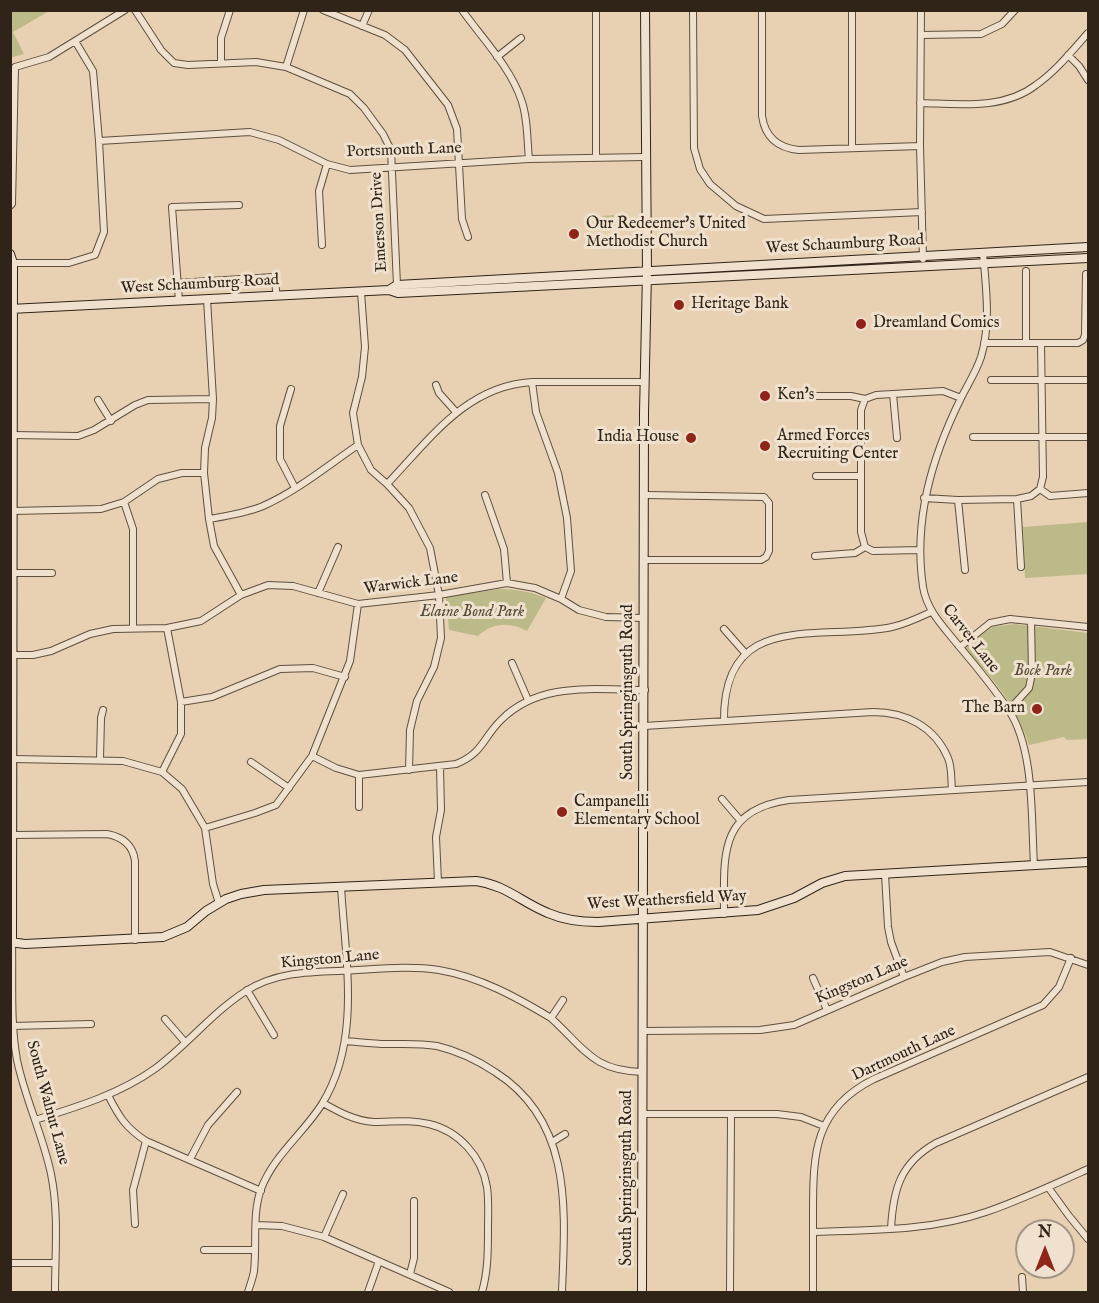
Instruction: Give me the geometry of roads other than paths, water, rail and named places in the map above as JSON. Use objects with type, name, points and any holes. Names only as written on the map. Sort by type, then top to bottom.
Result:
[{"type":"street","points":[[10,206],[12,204],[15,67],[49,57],[125,10]]},
{"type":"street","name":"Emerson Drive","points":[[135,10],[161,50],[174,63],[256,62],[286,67],[350,94],[364,108],[383,134],[391,150],[393,287]]},
{"type":"street","points":[[221,62],[221,38],[230,10]]},
{"type":"street","points":[[286,67],[304,10]]},
{"type":"street","points":[[323,10],[385,35],[405,50],[448,105],[458,129],[462,219],[468,237]]},
{"type":"street","points":[[362,26],[369,10]]},
{"type":"street","points":[[462,10],[497,57],[522,100],[529,159]]},
{"type":"street","points":[[596,10],[596,157]]},
{"type":"street","name":"South Springinsguth Road","points":[[642,1293],[647,276],[645,10]]},
{"type":"street","points":[[693,10],[693,136],[697,162],[711,184],[736,206],[754,216],[776,220],[922,212]]},
{"type":"street","points":[[762,10],[762,116],[765,130],[774,142],[799,150],[920,146]]},
{"type":"street","points":[[852,10],[852,148]]},
{"type":"street","points":[[921,10],[920,146],[923,261]]},
{"type":"street","points":[[921,35],[981,34],[1002,24],[1015,10]]},
{"type":"street","points":[[920,104],[982,104],[1012,98],[1038,84],[1089,33]]},
{"type":"street","points":[[497,57],[521,38]]},
{"type":"street","points":[[12,259],[69,263],[95,255],[104,232],[93,71],[75,42]]},
{"type":"street","points":[[1068,55],[1089,80]]},
{"type":"street","name":"Portsmouth Lane","points":[[99,141],[250,132],[279,140],[327,164],[350,170],[529,159],[645,157]]},
{"type":"street","points":[[322,246],[319,190],[327,164]]},
{"type":"street","points":[[178,301],[172,207],[239,205]]},
{"type":"street","name":"West Schaumburg Road","points":[[11,310],[361,291],[393,287],[923,261],[983,253],[1089,247]]},
{"type":"street","name":"Carver Lane","points":[[983,253],[987,305],[984,343],[974,377],[962,398],[933,465],[924,498],[920,550],[923,587],[931,612],[1010,710],[1022,738],[1029,785],[1034,865]]},
{"type":"street","name":"West Schaumburg Road","points":[[923,261],[984,263],[1089,258]]},
{"type":"street","name":"South Walnut Lane","points":[[12,259],[12,1026],[20,1072],[51,1175],[56,1217],[55,1293]]},
{"type":"street","points":[[1026,271],[1026,343]]},
{"type":"street","points":[[984,343],[1078,343],[1083,340],[1086,274]]},
{"type":"street","points":[[177,283],[274,277],[277,296]]},
{"type":"street","points":[[361,291],[365,347],[362,377],[353,413],[358,445],[371,470],[409,508],[430,548],[439,595],[441,638],[434,667],[417,701],[410,730],[409,770]]},
{"type":"street","points":[[207,299],[213,399],[212,418],[205,448],[204,473],[209,519],[214,546],[241,595]]},
{"type":"street","points":[[924,498],[1017,499],[1031,496],[1041,489],[1043,477],[1041,344]]},
{"type":"street","points":[[991,380],[1089,380]]},
{"type":"street","points":[[387,484],[456,412],[494,390],[514,383],[532,382],[645,382]]},
{"type":"street","points":[[532,382],[536,412],[558,473],[567,518],[571,571],[561,599]]},
{"type":"street","points":[[436,385],[439,393],[456,412]]},
{"type":"street","points":[[291,389],[280,426],[280,459],[295,488]]},
{"type":"street","points":[[809,396],[851,396],[865,399],[876,395],[943,391],[962,398]]},
{"type":"street","points":[[893,394],[897,438]]},
{"type":"street","points":[[12,435],[78,436],[94,430],[135,405],[148,400],[213,399]]},
{"type":"street","points":[[865,399],[861,410],[861,532],[865,547],[873,551],[920,550]]},
{"type":"street","points":[[98,400],[111,421]]},
{"type":"street","points":[[973,437],[1089,437]]},
{"type":"street","points":[[209,519],[263,506],[295,488],[358,445]]},
{"type":"street","points":[[12,511],[101,509],[123,502],[158,479],[182,473],[204,473]]},
{"type":"street","points":[[816,476],[861,476]]},
{"type":"street","points":[[1041,489],[1050,496],[1089,493]]},
{"type":"street","points":[[485,495],[504,549],[507,584]]},
{"type":"street","points":[[644,560],[761,560],[769,551],[769,503],[764,497],[645,495]]},
{"type":"street","points":[[1017,499],[1021,567]]},
{"type":"street","points":[[958,500],[965,570]]},
{"type":"street","points":[[123,502],[133,529],[133,628]]},
{"type":"street","points":[[318,593],[339,547]]},
{"type":"street","points":[[815,556],[855,553],[865,547]]},
{"type":"street","points":[[13,573],[52,573]]},
{"type":"street","name":"Warwick Lane","points":[[11,655],[43,653],[90,634],[113,629],[167,628],[201,621],[241,595],[268,585],[293,586],[358,604],[439,595],[507,584],[535,588],[579,610],[606,617],[644,618]]},
{"type":"street","points":[[206,828],[276,805],[312,756],[350,661],[358,604]]},
{"type":"street","points":[[724,721],[725,695],[735,669],[746,654],[765,641],[776,637],[892,627],[931,612]]},
{"type":"street","points":[[960,647],[990,623],[1010,619],[1089,627]]},
{"type":"street","points":[[1010,710],[1029,688],[1032,673],[1031,621]]},
{"type":"street","points":[[162,772],[181,734],[181,702],[167,628]]},
{"type":"street","points":[[724,629],[746,654]]},
{"type":"street","points":[[512,663],[528,700]]},
{"type":"street","points":[[181,702],[212,697],[280,669],[313,668],[345,677]]},
{"type":"street","points":[[312,756],[336,768],[359,775],[456,765],[469,759],[480,748],[498,722],[528,700],[549,692],[563,690],[645,690]]},
{"type":"street","points":[[100,759],[103,710]]},
{"type":"street","points":[[644,726],[873,712],[895,714],[920,724],[939,742],[949,760],[952,790]]},
{"type":"street","points":[[12,759],[100,759],[123,761],[162,772],[182,789],[206,828],[213,884],[219,903]]},
{"type":"street","points":[[251,762],[289,788]]},
{"type":"street","points":[[438,882],[436,837],[441,810],[440,766]]},
{"type":"street","points":[[359,775],[359,807]]},
{"type":"street","points":[[724,914],[724,855],[730,835],[740,820],[761,807],[789,800],[1089,782]]},
{"type":"street","points":[[722,799],[740,820]]},
{"type":"street","points":[[13,835],[107,834],[117,836],[127,843],[134,853],[135,861],[135,940]]},
{"type":"street","name":"West Weathersfield Way","points":[[11,942],[25,944],[155,938],[188,927],[219,903],[234,896],[256,891],[468,881],[492,884],[510,891],[549,914],[574,921],[644,920],[743,913],[766,909],[794,898],[822,883],[839,878],[1089,862]]},
{"type":"street","points":[[885,874],[888,927],[904,977]]},
{"type":"street","points":[[248,1293],[254,1271],[256,1225],[261,1191],[273,1165],[323,1103],[336,1077],[345,1041],[348,1015],[341,886]]},
{"type":"street","name":"Kingston Lane","points":[[644,1031],[760,1030],[794,1025],[904,977],[942,962],[965,957],[1050,952],[1089,964]]},
{"type":"street","name":"Dartmouth Lane","points":[[813,1293],[815,1155],[824,1126],[841,1102],[864,1084],[1043,1005],[1059,987],[1071,958]]},
{"type":"street","name":"Kingston Lane","points":[[35,1120],[108,1095],[157,1067],[247,990],[263,982],[290,974],[414,968],[440,970],[511,994],[551,1018],[601,1065],[623,1072],[643,1072]]},
{"type":"street","points":[[813,978],[827,1010]]},
{"type":"street","points":[[247,990],[274,1035]]},
{"type":"street","points":[[551,1018],[563,1000]]},
{"type":"street","points":[[165,1019],[185,1042]]},
{"type":"street","points":[[12,1026],[91,1024]]},
{"type":"street","points":[[345,1041],[429,1045],[466,1055],[511,1082],[538,1115],[552,1142],[561,1174],[563,1196],[562,1293]]},
{"type":"street","points":[[891,1229],[892,1202],[898,1183],[909,1164],[922,1152],[936,1143],[1089,1077]]},
{"type":"street","points":[[190,1159],[208,1125],[237,1092]]},
{"type":"street","points":[[108,1095],[118,1116],[130,1131],[146,1141],[261,1191]]},
{"type":"street","points":[[323,1103],[355,1119],[374,1122],[405,1119],[430,1124],[452,1133],[474,1154],[483,1171],[488,1194],[487,1269],[482,1293]]},
{"type":"street","points":[[643,1114],[791,1115],[824,1126]]},
{"type":"street","points":[[730,1293],[731,1114]]},
{"type":"street","points":[[552,1142],[565,1134]]},
{"type":"street","points":[[135,1224],[134,1190],[146,1141]]},
{"type":"street","points":[[813,1232],[891,1229],[943,1223],[986,1212],[1089,1169]]},
{"type":"street","points":[[1048,1187],[1089,1239]]},
{"type":"street","points":[[324,1237],[342,1194]]},
{"type":"street","points":[[410,1274],[414,1258],[414,1201]]},
{"type":"street","points":[[256,1225],[282,1226],[324,1237],[448,1292]]},
{"type":"street","points":[[204,1250],[254,1250]]},
{"type":"street","points":[[368,1293],[379,1261]]},
{"type":"street","points":[[11,1263],[55,1263]]},
{"type":"place","name":"Our Redeemer's United Methodist Church","points":[[574,234]]},
{"type":"place","name":"Heritage Bank","points":[[679,305]]},
{"type":"place","name":"Dreamland Comics","points":[[861,324]]},
{"type":"place","name":"Ken's","points":[[765,396]]},
{"type":"place","name":"India House","points":[[691,438]]},
{"type":"place","name":"Armed Forces Recruiting Center","points":[[765,446]]},
{"type":"place","name":"The Barn","points":[[1037,709]]},
{"type":"place","name":"Campanelli Elementary School","points":[[562,812]]},
{"type":"park label","name":"Elaine Bond Park","points":[[472,613]]},
{"type":"park label","name":"Bock Park","points":[[1043,672]]}]
